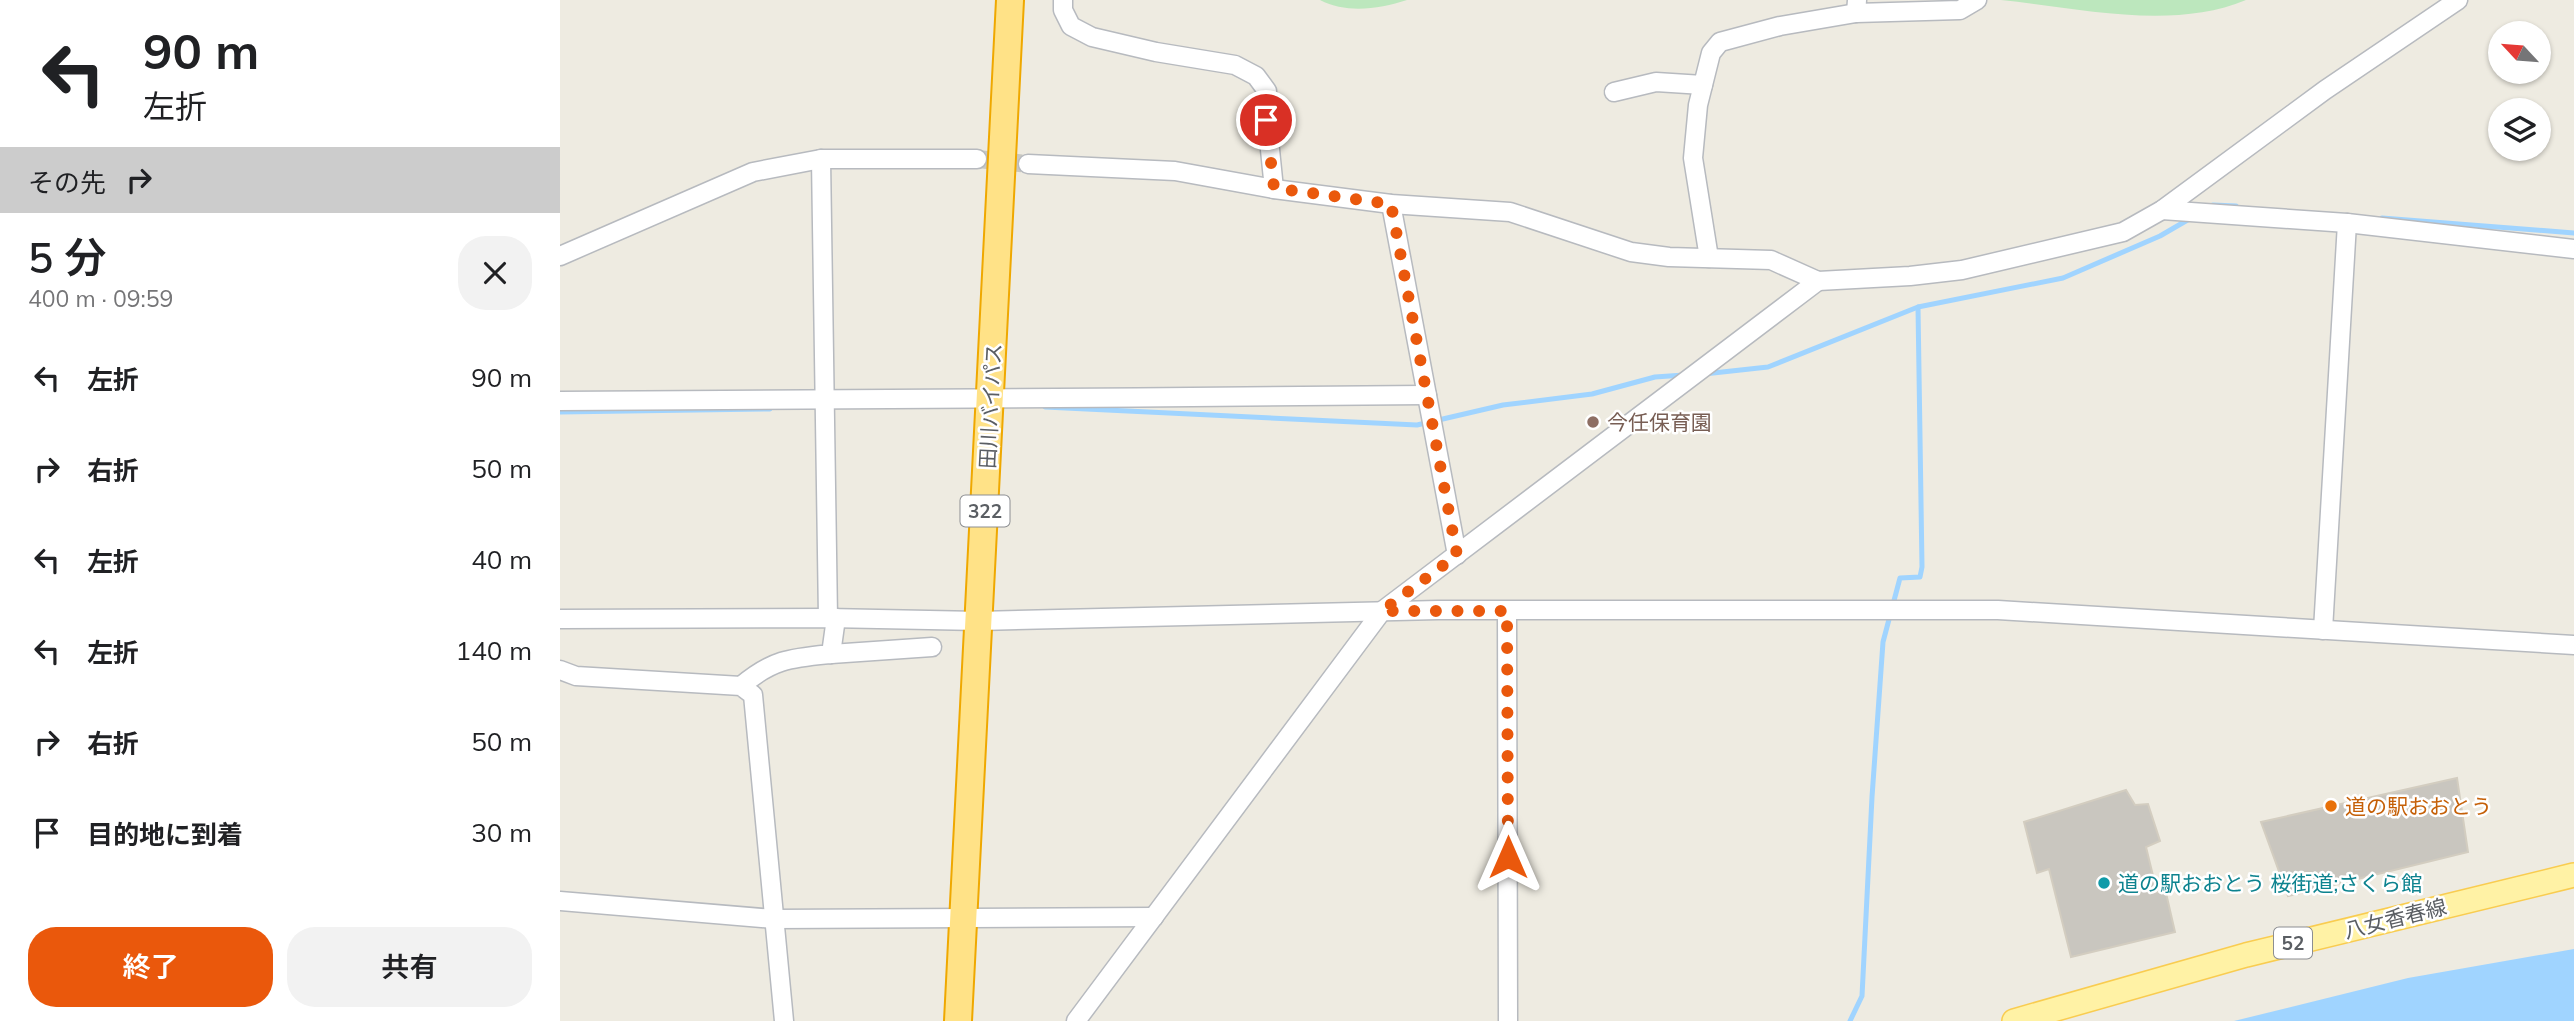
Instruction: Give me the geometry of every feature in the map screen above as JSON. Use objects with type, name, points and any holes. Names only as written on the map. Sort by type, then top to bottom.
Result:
[{"type":"highway","name":"田川バイパス","points":[[958,1021],[1010,0]]},
{"type":"main road","name":"八女香春線","points":[[2014,1021],[2246,955],[2574,875]]},
{"type":"street","points":[[1063,0],[1063,10],[1071,26],[1092,37],[1167,54],[1235,65],[1256,76],[1267,91],[1266,120],[1274,188]]},
{"type":"street","points":[[1709,258],[1693,158],[1698,106],[1712,53],[1720,42],[1856,7],[1960,10],[1977,0]]},
{"type":"street","points":[[1028,164],[1174,171],[1391,204],[1510,212],[1631,252],[1771,260],[1818,281],[1910,276],[1962,270],[2123,232],[2162,210],[2325,90],[2458,0]]},
{"type":"street","points":[[1614,92],[1657,82],[1703,85]]},
{"type":"street","points":[[821,159],[831,654]]},
{"type":"street","points":[[560,256],[753,172],[821,159],[977,159]]},
{"type":"street","points":[[1391,204],[1457,555]]},
{"type":"street","points":[[2162,210],[2347,223],[2574,249]]},
{"type":"street","points":[[2323,630],[2347,223]]},
{"type":"street","points":[[1076,1021],[1382,611],[1818,281]]},
{"type":"street","points":[[560,401],[1427,395]]},
{"type":"street","points":[[560,619],[832,618],[979,621],[1382,611],[1998,610],[2574,645]]},
{"type":"street","points":[[1507,611],[1508,1021]]},
{"type":"street","points":[[560,670],[576,676],[741,685],[778,661],[831,654],[932,647]]},
{"type":"street","points":[[741,685],[753,695],[784,1021]]},
{"type":"street","points":[[560,901],[774,919],[1154,917]]},
{"type":"green space","points":[[1320,0],[1407,0],[1385,6],[1352,9]]},
{"type":"green space","points":[[2001,0],[2246,0],[2217,9],[2156,16],[2093,12]]},
{"type":"water","points":[[2574,949],[2574,1021],[2234,1021],[2408,978]]},
{"type":"building","points":[[2457,778],[2468,852],[2288,896],[2261,822]]},
{"type":"building","name":"道の駅おおとう 桜街道;さくら館","points":[[2126,790],[2135,805],[2148,804],[2160,841],[2146,847],[2157,892],[2166,893],[2175,932],[2071,957],[2049,869],[2037,873],[2024,822]]},
{"type":"waterway","points":[[2208,208],[2213,205],[2236,206]]},
{"type":"waterway","points":[[1704,374],[1768,367],[1918,307],[2063,278],[2160,236],[2191,218]]},
{"type":"waterway","points":[[2382,218],[2574,233]]},
{"type":"waterway","points":[[1850,1021],[1862,996],[1883,642],[1900,578],[1920,577],[1922,567],[1918,307]]},
{"type":"waterway","points":[[1045,407],[1417,425],[1503,405],[1592,394],[1655,377],[1684,375]]},
{"type":"waterway","points":[[560,412],[770,409]]},
{"type":"tunnel","points":[[977,159],[1028,164]]},
{"type":"place","name":"今任保育園","points":[[1593,422]]},
{"type":"place","name":"道の駅おおとう","points":[[2331,806]]},
{"type":"place","name":"道の駅おおとう 桜街道;さくら館","points":[[2104,883]]},
{"type":"route","points":[[1266,120],[1274,188],[1391,204],[1457,555],[1382,611],[1507,611],[1508,857]]}]
